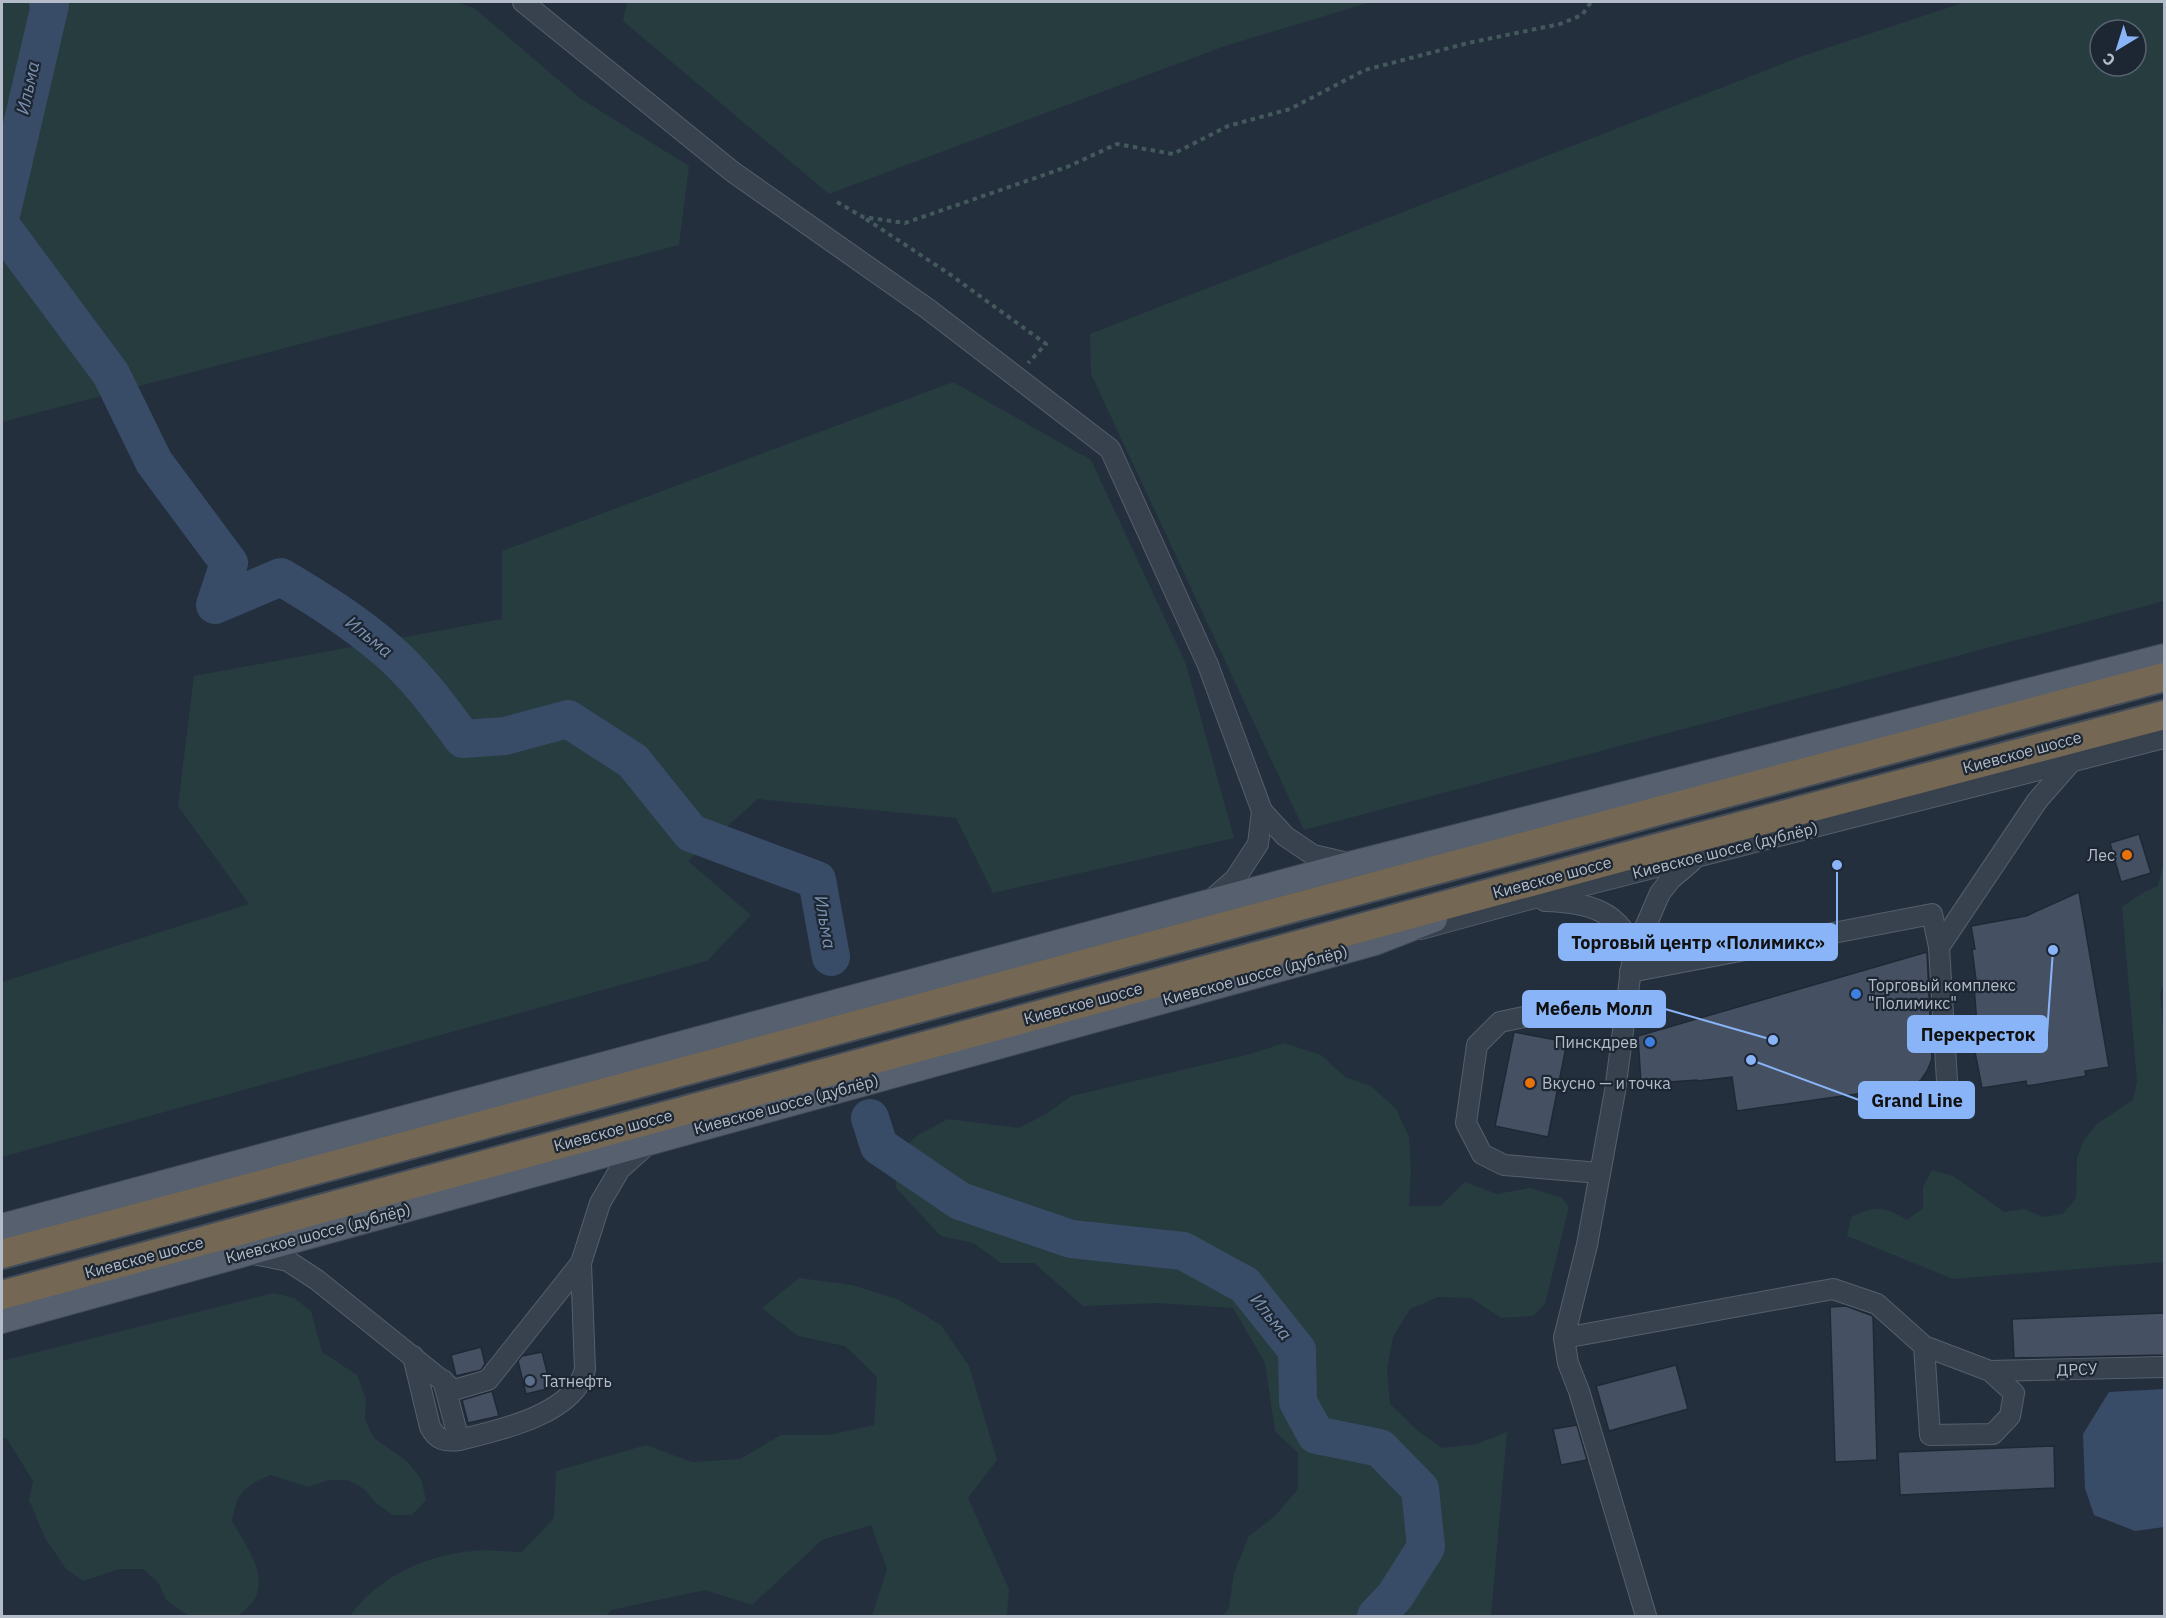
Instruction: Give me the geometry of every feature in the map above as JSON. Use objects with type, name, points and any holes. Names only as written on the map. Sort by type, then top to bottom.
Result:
[{"type":"highway","points":[[2,1254],[2164,677]]},
{"type":"highway","name":"Киевское шоссе","points":[[2,1295],[1529,891],[2164,715]]},
{"type":"main road","points":[[2,1227],[1353,864],[2164,657]]},
{"type":"main road","name":"Киевское шоссе (дублёр)","points":[[2,1320],[1375,942],[1529,891]]},
{"type":"street","points":[[523,2],[733,172],[928,309],[1110,449],[1208,665],[1262,812],[1285,836],[1313,855],[1353,864]]},
{"type":"street","name":"Киевское шоссе (дублёр)","points":[[1529,891],[1700,856],[2164,738]]},
{"type":"street","points":[[1939,947],[2037,801],[2071,762]]},
{"type":"street","points":[[1207,903],[1235,879],[1258,844],[1262,812]]},
{"type":"street","points":[[1631,964],[1660,893],[1676,874],[1700,856]]},
{"type":"street","points":[[1529,891],[1560,902],[1588,906],[1609,914],[1630,939],[1631,964],[1615,1091],[1587,1245],[1564,1338],[1568,1364],[1579,1391],[1646,1617]]},
{"type":"street","points":[[1631,964],[1932,914],[1939,947],[1947,1081]]},
{"type":"street","points":[[1600,1173],[1504,1165],[1482,1154],[1466,1123],[1477,1045],[1500,1022],[1543,1013],[1624,1017]]},
{"type":"street","points":[[413,1356],[430,1427],[443,1440],[459,1440],[523,1424],[565,1399],[584,1377],[586,1360],[581,1263],[600,1203],[620,1169],[651,1141]]},
{"type":"street","points":[[246,1253],[288,1261],[317,1280],[454,1390],[488,1380],[581,1263]]},
{"type":"street","points":[[1564,1338],[1833,1289],[1877,1304],[1924,1346],[1990,1371],[2014,1393],[2010,1416],[1993,1434],[1930,1435],[1924,1346]]},
{"type":"street","name":"ДРСУ","points":[[1990,1371],[2164,1367]]},
{"type":"street","points":[[442,1380],[459,1440]]},
{"type":"path","points":[[863,216],[905,223],[1067,167],[1117,144],[1173,154],[1227,126],[1290,109],[1365,70],[1468,43],[1560,24],[1582,15],[1591,2]]},
{"type":"path","points":[[837,202],[863,216],[948,273],[1046,344],[1015,376]]},
{"type":"green space","points":[[2,2],[456,2],[474,8],[581,99],[689,166],[679,245],[2,422]]},
{"type":"green space","points":[[627,2],[1371,2],[1225,46],[829,194],[623,21]]},
{"type":"green space","points":[[1965,2],[2164,2],[2164,601],[1304,830],[1091,374],[1090,334],[1800,57]]},
{"type":"green space","points":[[953,382],[1091,460],[1186,664],[1234,838],[993,893],[956,818],[758,799],[688,861],[751,915],[707,961],[2,1157],[2,982],[249,904],[178,806],[194,676],[502,619],[502,551]]},
{"type":"green space","points":[[2164,861],[2164,984],[2160,993],[2164,1037],[2164,1262],[1953,1279],[1847,1236],[1851,1217],[1867,1210],[1885,1210],[1907,1220],[1923,1208],[1923,1187],[1932,1170],[1953,1176],[2004,1212],[2024,1209],[2043,1217],[2063,1214],[2076,1198],[2077,1158],[2084,1140],[2097,1124],[2133,1100],[2137,1081],[2122,907],[2144,892],[2158,886]]},
{"type":"green space","points":[[1284,1043],[1321,1055],[1345,1077],[1371,1086],[1396,1109],[1409,1137],[1411,1169],[1409,1206],[1440,1206],[1465,1182],[1497,1194],[1530,1188],[1562,1198],[1569,1207],[1545,1304],[1533,1316],[1501,1318],[1471,1298],[1438,1297],[1410,1309],[1393,1337],[1387,1369],[1390,1404],[1417,1430],[1442,1448],[1477,1444],[1507,1432],[1491,1616],[1223,1616],[1229,1607],[1234,1573],[1249,1536],[1275,1516],[1298,1489],[1298,1453],[1275,1431],[1265,1363],[1233,1308],[1158,1303],[1083,1306],[1034,1263],[1001,1263],[973,1243],[941,1236],[896,1188],[894,1156],[918,1135],[948,1119],[1019,1128],[1046,1114],[1071,1096],[1250,1054]]},
{"type":"green space","points":[[799,1278],[852,1285],[897,1299],[941,1325],[969,1366],[997,1460],[968,1498],[1009,1589],[1007,1616],[872,1616],[887,1569],[871,1525],[822,1540],[752,1605],[705,1590],[611,1610],[606,1616],[350,1616],[374,1590],[420,1563],[455,1553],[472,1551],[522,1552],[554,1518],[556,1471],[646,1445],[692,1462],[740,1459],[781,1435],[829,1435],[874,1425],[877,1377],[845,1346],[798,1336],[762,1308]]},
{"type":"green space","points":[[274,1293],[294,1298],[311,1311],[322,1352],[357,1375],[366,1399],[365,1420],[374,1438],[408,1462],[421,1479],[426,1500],[412,1515],[392,1515],[376,1503],[364,1489],[348,1480],[328,1480],[309,1487],[270,1475],[254,1483],[239,1497],[232,1521],[254,1561],[259,1582],[252,1603],[238,1616],[189,1616],[166,1600],[158,1582],[143,1569],[120,1569],[83,1581],[66,1569],[45,1538],[29,1500],[33,1481],[7,1439],[2,1438],[2,1361]]},
{"type":"water","points":[[2164,1389],[2164,1527],[2135,1531],[2094,1515],[2085,1488],[2083,1434],[2109,1392]]},
{"type":"building","points":[[2139,834],[2151,873],[2121,882],[2110,843]]},
{"type":"building","points":[[2079,892],[2109,1067],[2085,1071],[2086,1076],[2027,1086],[2026,1081],[1982,1088],[1973,1042],[1976,1042],[1973,1025],[1977,1024],[1974,987],[1977,987],[1971,926],[2026,916]]},
{"type":"building","name":"Торговый комплекс \"Полимикс\"","points":[[1927,952],[1932,1059],[1921,1080],[1912,1086],[1737,1111],[1732,1077],[1641,1084],[1638,1036]]},
{"type":"building","points":[[1514,1032],[1567,1042],[1548,1137],[1495,1126]]},
{"type":"building","points":[[1846,1306],[1873,1316],[1877,1460],[1835,1462],[1830,1307]]},
{"type":"building","points":[[2164,1313],[2164,1355],[2014,1358],[2012,1319]]},
{"type":"building","points":[[481,1347],[485,1364],[481,1370],[456,1376],[451,1355]]},
{"type":"building","points":[[542,1352],[551,1388],[526,1394],[518,1361],[522,1356]]},
{"type":"building","points":[[1676,1365],[1688,1409],[1609,1431],[1596,1386]]},
{"type":"building","points":[[492,1391],[499,1416],[468,1423],[462,1400]]},
{"type":"building","points":[[1577,1425],[1587,1460],[1561,1465],[1553,1429]]},
{"type":"building","points":[[2054,1446],[2055,1488],[1900,1495],[1898,1452]]},
{"type":"waterway","name":"Ильма","points":[[2,211],[50,5],[48,2]]},
{"type":"waterway","name":"Ильма","points":[[2,227],[111,374],[154,462],[229,563],[215,605],[281,577],[336,611],[388,651],[437,704],[463,739],[505,736],[568,719],[633,761],[691,833],[817,880],[831,957]]},
{"type":"waterway","name":"Ильма","points":[[870,1118],[879,1146],[960,1201],[1071,1239],[1183,1251],[1245,1285],[1297,1350],[1298,1402],[1316,1435],[1380,1448],[1420,1489],[1426,1547],[1395,1596],[1376,1616]]},
{"type":"place","name":"Лес","points":[[2127,855]]},
{"type":"place","name":"Торговый центр «Полимикс»","points":[[1837,865]]},
{"type":"place","name":"Перекресток","points":[[2053,950]]},
{"type":"place","name":"Торговый комплекс \"Полимикс\"","points":[[1856,994]]},
{"type":"place","name":"Мебель Молл","points":[[1773,1040]]},
{"type":"place","name":"Пинскдрев","points":[[1650,1042]]},
{"type":"place","name":"Grand Line","points":[[1751,1060]]},
{"type":"place","name":"Вкусно — и точка","points":[[1530,1083]]},
{"type":"place","name":"Татнефть","points":[[530,1381]]}]
